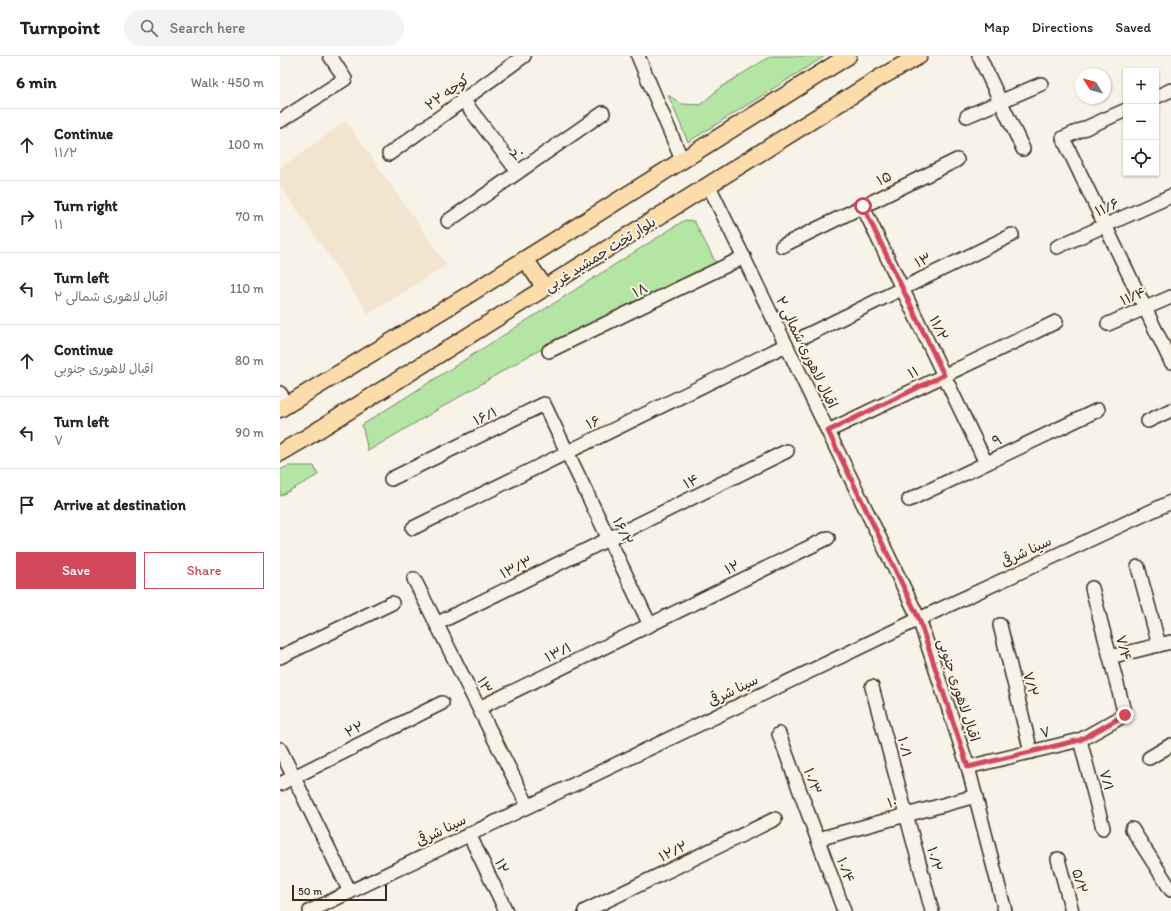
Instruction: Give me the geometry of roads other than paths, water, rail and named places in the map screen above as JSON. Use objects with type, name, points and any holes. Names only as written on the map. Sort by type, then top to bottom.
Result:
[{"type":"main road","points":[[283,402],[525,259],[848,56]]},
{"type":"main road","name":"بلوار تخت جمشید غربی","points":[[280,452],[304,439],[881,77],[919,56]]},
{"type":"main road","points":[[525,259],[545,288]]},
{"type":"street","name":"کوچه ۲۲","points":[[389,154],[524,56]]},
{"type":"street","points":[[638,56],[682,160]]},
{"type":"street","points":[[979,56],[1023,150]]},
{"type":"street","points":[[280,121],[345,80],[336,58]]},
{"type":"street","points":[[967,116],[1041,84]]},
{"type":"street","points":[[1159,95],[1171,90]]},
{"type":"street","points":[[463,100],[518,172]]},
{"type":"street","points":[[1123,111],[1063,138],[1171,362]]},
{"type":"street","name":"۲۰","points":[[448,221],[603,114]]},
{"type":"street","name":"۱۵","points":[[782,246],[957,160]]},
{"type":"street","name":"اقبال لاهوری شمالی ۲","points":[[709,186],[919,619]]},
{"type":"street","name":"۱۱/۶","points":[[1057,247],[1171,196]]},
{"type":"street","name":"۱۱/۲","points":[[863,206],[986,463]]},
{"type":"street","name":"۱۳","points":[[805,336],[1012,235]]},
{"type":"street","name":"۱۸","points":[[549,351],[744,257]]},
{"type":"street","name":"۱۱/۴","points":[[1108,324],[1171,297]]},
{"type":"street","name":"۱۱","points":[[828,431],[1056,322]]},
{"type":"street","name":"۱۶","points":[[413,528],[786,345]]},
{"type":"street","name":"۱۶/۱","points":[[392,479],[544,404],[567,452]]},
{"type":"street","name":"۹","points":[[909,500],[1098,410]]},
{"type":"street","points":[[1148,421],[1171,410]]},
{"type":"street","name":"۱۴","points":[[609,539],[787,451]]},
{"type":"street","name":"۱۶/۲","points":[[567,452],[650,625]]},
{"type":"street","name":"سینا شرقی","points":[[310,911],[919,619],[1171,502]]},
{"type":"street","name":"۱۲","points":[[650,625],[828,538]]},
{"type":"street","name":"۱۳/۳","points":[[436,624],[609,539]]},
{"type":"street","points":[[1110,657],[1165,643],[1138,567]]},
{"type":"street","name":"۱۳","points":[[414,579],[528,806]]},
{"type":"street","name":"۷/۴","points":[[1092,588],[1125,715]]},
{"type":"street","points":[[280,657],[392,603]]},
{"type":"street","name":"اقبال لاهوری جنوبی","points":[[919,619],[968,767],[1005,911]]},
{"type":"street","name":"۱۳/۱","points":[[479,708],[650,625]]},
{"type":"street","name":"۷/۲","points":[[1000,625],[1031,752]]},
{"type":"street","name":"۱۰/۱","points":[[872,688],[906,815]]},
{"type":"street","name":"۲۲","points":[[280,784],[442,703]]},
{"type":"street","name":"۷","points":[[968,767],[1080,740],[1125,715]]},
{"type":"street","name":"۱۰/۳","points":[[779,734],[818,840]]},
{"type":"street","name":"۷/۱","points":[[1080,740],[1103,828]]},
{"type":"street","points":[[1149,758],[1171,745]]},
{"type":"street","points":[[280,749],[350,892]]},
{"type":"street","name":"۱۰","points":[[818,840],[976,796]]},
{"type":"street","name":"۱۰/۲","points":[[906,815],[932,911]]},
{"type":"street","name":"۱۲/۲","points":[[585,911],[775,819]]},
{"type":"street","points":[[1132,829],[1171,890]]},
{"type":"street","name":"۱۲","points":[[469,834],[506,911]]},
{"type":"street","name":"۱۰/۴","points":[[818,840],[844,911]]},
{"type":"street","name":"۵/۲","points":[[1058,859],[1072,911]]}]
